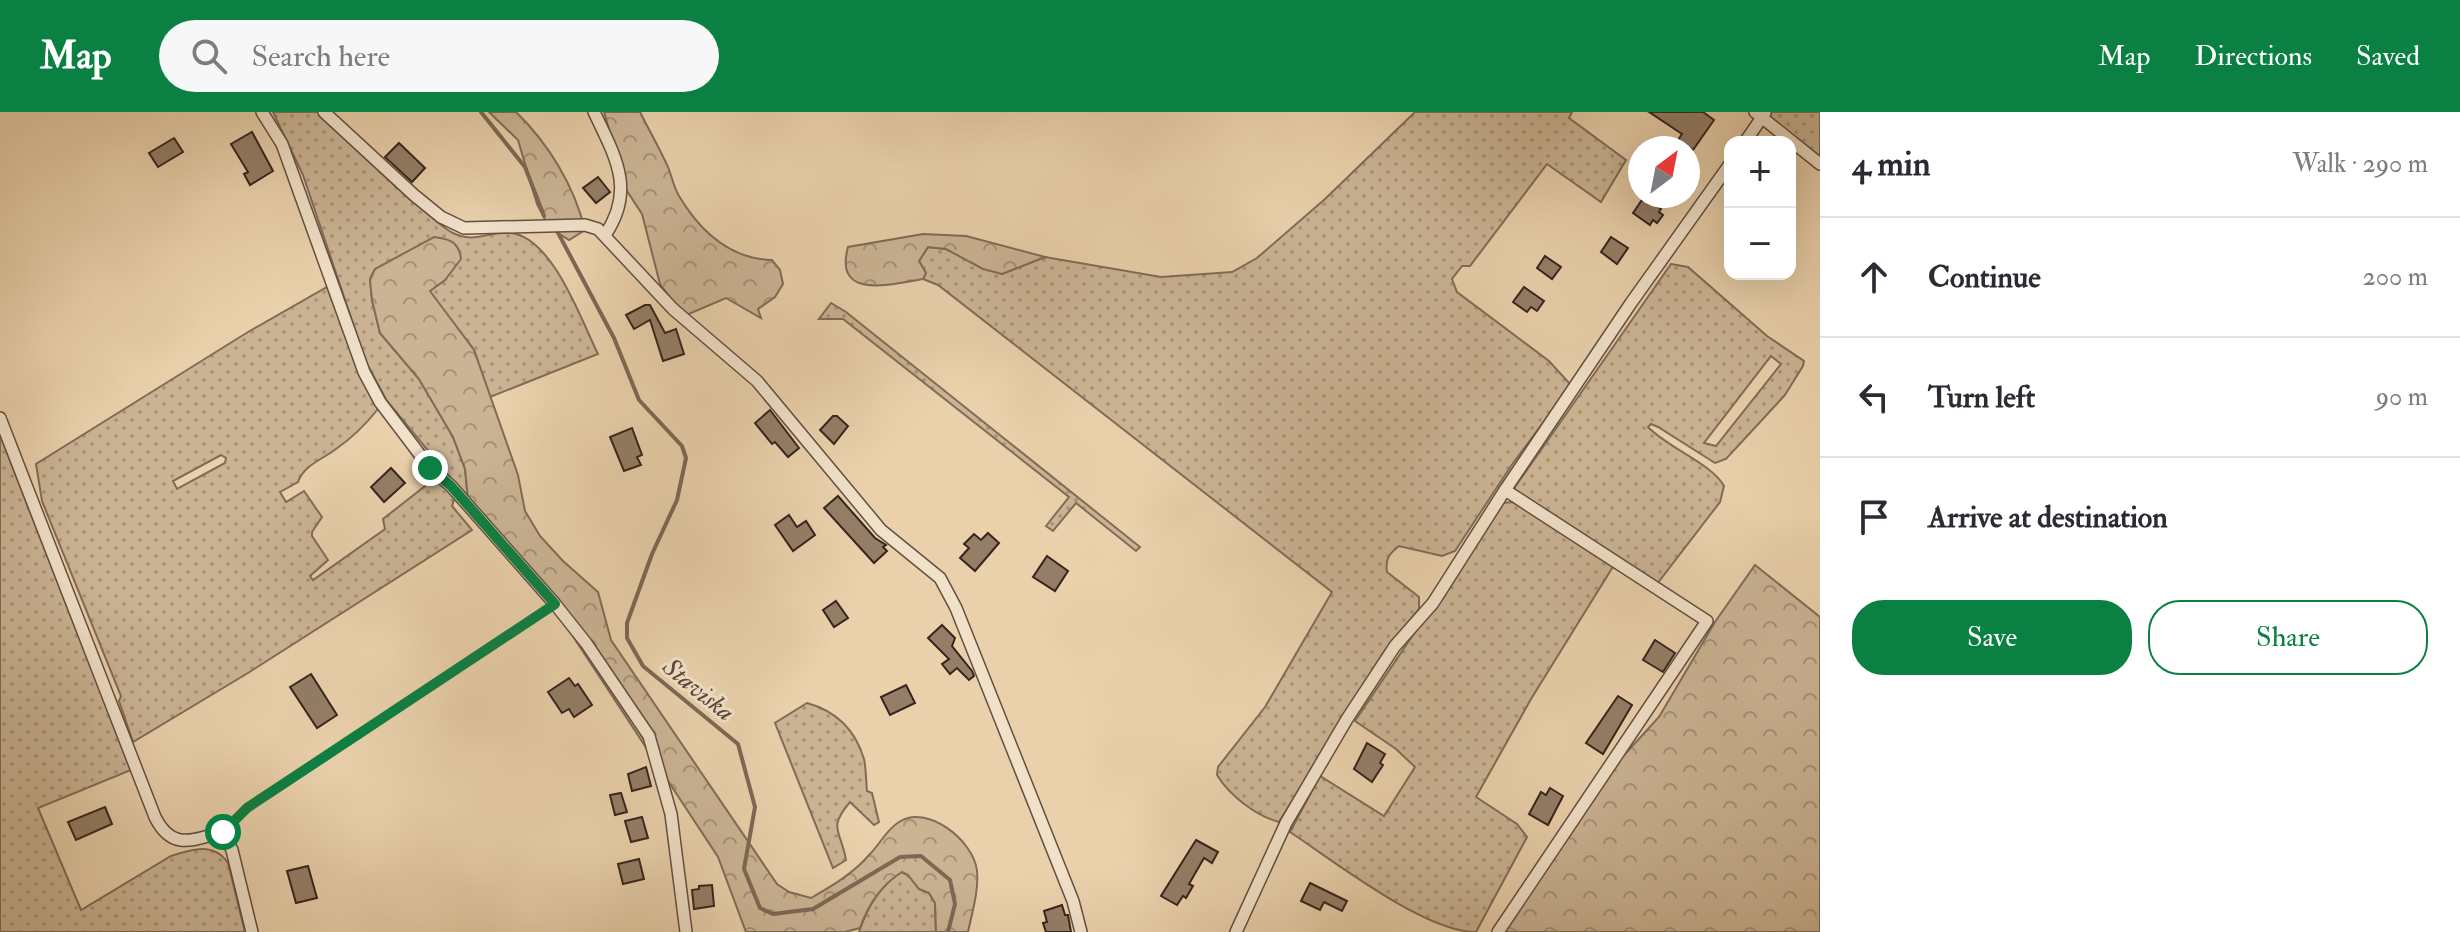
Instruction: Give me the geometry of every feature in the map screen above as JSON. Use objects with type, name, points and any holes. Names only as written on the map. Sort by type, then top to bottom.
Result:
[{"type":"street","points":[[262,112],[282,144],[364,372],[380,402],[430,468],[451,486],[555,604],[586,643],[649,736],[671,814],[686,932]]},
{"type":"street","points":[[324,112],[414,195],[441,217],[464,228],[585,225],[605,235],[673,309],[757,381],[881,530],[940,578],[956,608],[1067,887],[1081,932]]},
{"type":"street","points":[[594,112],[612,151],[623,186],[618,217],[605,235]]},
{"type":"street","points":[[1748,136],[1761,114],[1820,164]]},
{"type":"street","points":[[1236,932],[1286,823],[1347,719],[1395,646],[1433,603],[1631,303],[1724,172]]},
{"type":"street","points":[[0,418],[159,827],[166,835],[185,842],[223,832],[232,850],[252,932]]},
{"type":"street","points":[[1498,932],[1707,621],[1505,490]]},
{"type":"lane","points":[[223,832],[247,808],[555,604]]},
{"type":"green space","points":[[273,112],[319,112],[396,186],[451,232],[468,237],[511,233],[526,238],[553,265],[574,302],[598,354],[490,397],[474,350],[429,291],[445,280],[375,269],[370,279],[380,333],[419,379],[453,437],[465,469],[468,499],[387,401],[366,362],[303,175]]},
{"type":"green space","points":[[489,112],[516,112],[539,137],[567,181],[585,230],[569,240],[549,227],[537,204],[518,140]]},
{"type":"green space","points":[[604,112],[640,112],[668,167],[677,193],[696,221],[730,249],[772,260],[780,270],[783,284],[775,297],[758,309],[761,318],[726,298],[684,316],[660,284],[642,214],[627,191]]},
{"type":"green space","points":[[1415,112],[1572,112],[1569,118],[1626,160],[1601,202],[1547,164],[1470,266],[1462,266],[1452,279],[1457,292],[1549,361],[1571,385],[1511,466],[1455,551],[1442,556],[1399,546],[1390,554],[1387,572],[1419,597],[1419,609],[1383,653],[1279,822],[1252,810],[1236,797],[1217,775],[1218,767],[1265,707],[1332,592],[938,285],[923,279],[926,273],[919,261],[928,247],[946,249],[1002,274],[1045,257],[1161,277],[1232,272],[1257,258],[1325,199]]},
{"type":"green space","points":[[1770,112],[1820,112],[1820,162],[1796,140],[1796,136],[1791,136],[1770,117]]},
{"type":"green space","points":[[923,234],[966,236],[1045,257],[1002,274],[983,269],[946,249],[928,247],[919,261],[926,273],[923,279],[869,285],[857,282],[849,275],[846,264],[848,247]]},
{"type":"green space","points":[[434,237],[453,242],[461,259],[445,280],[430,291],[474,350],[518,475],[525,511],[540,536],[598,592],[611,640],[777,884],[789,892],[811,898],[857,867],[894,825],[910,817],[923,817],[935,821],[958,837],[974,860],[977,886],[968,932],[936,932],[935,903],[929,893],[919,889],[902,872],[876,896],[860,928],[845,932],[746,932],[718,857],[555,609],[468,499],[465,469],[453,437],[419,379],[380,333],[370,280],[375,269]]},
{"type":"green space","points":[[1671,264],[1688,267],[1767,336],[1804,361],[1785,395],[1726,459],[1715,463],[1658,427],[1651,424],[1648,427],[1710,470],[1724,486],[1720,502],[1657,584],[1515,492],[1515,487]],"holes":[[[1771,356],[1781,364],[1716,446],[1704,443]]]},
{"type":"green space","points":[[327,287],[360,373],[378,409],[348,440],[309,467],[298,482],[280,492],[286,502],[304,491],[322,517],[312,536],[328,560],[310,576],[313,580],[385,529],[383,519],[434,479],[455,497],[452,506],[472,530],[248,673],[133,742],[119,701],[121,696],[42,501],[36,464],[248,332]],"holes":[[[221,455],[226,458],[225,463],[177,489],[173,481]]]},
{"type":"green space","points":[[831,303],[1140,547],[1136,551],[1076,503],[1053,531],[1046,526],[1069,497],[843,319],[819,319]]},
{"type":"green space","points":[[0,435],[131,770],[38,808],[81,910],[171,856],[202,849],[216,852],[228,863],[245,932],[0,932]]},
{"type":"green space","points":[[1514,502],[1614,565],[1531,699],[1476,797],[1517,824],[1527,837],[1476,932],[1432,921],[1407,908],[1290,832],[1320,776],[1384,816],[1415,767],[1396,749],[1355,721],[1502,503]]},
{"type":"green space","points":[[1755,565],[1820,617],[1820,932],[1503,932],[1594,788],[1659,717],[1715,622]]},
{"type":"green space","points":[[807,703],[835,716],[850,730],[864,759],[867,791],[872,793],[879,822],[874,825],[850,802],[837,824],[846,860],[833,868],[775,723]]},
{"type":"green space","points":[[901,872],[908,875],[919,889],[929,893],[935,903],[936,932],[859,932],[875,898]]},
{"type":"building","points":[[1649,112],[1703,112],[1714,120],[1700,140],[1700,136],[1681,136]]},
{"type":"building","points":[[252,132],[273,171],[250,185],[244,174],[248,172],[231,144]]},
{"type":"building","points":[[174,138],[183,152],[158,167],[149,153]]},
{"type":"building","points":[[399,143],[425,168],[412,182],[385,157]]},
{"type":"building","points":[[598,177],[610,192],[596,203],[583,188]]},
{"type":"building","points":[[1636,208],[1660,208],[1663,215],[1657,223],[1653,220],[1650,225],[1633,213]]},
{"type":"building","points":[[1611,237],[1628,248],[1617,264],[1601,252]]},
{"type":"building","points":[[1545,256],[1561,267],[1552,279],[1537,268]]},
{"type":"building","points":[[1524,287],[1544,301],[1537,311],[1531,307],[1527,312],[1513,302]]},
{"type":"building","points":[[650,305],[665,333],[676,329],[684,354],[663,361],[650,320],[634,329],[626,315]]},
{"type":"building","points":[[770,410],[799,448],[788,457],[775,442],[772,444],[755,423]]},
{"type":"building","points":[[833,416],[848,426],[834,444],[820,430]]},
{"type":"building","points":[[632,428],[642,455],[637,457],[641,465],[624,471],[610,437]]},
{"type":"building","points":[[391,468],[405,483],[384,502],[371,487]]},
{"type":"building","points":[[838,496],[875,538],[886,545],[883,547],[887,551],[874,563],[824,508]]},
{"type":"building","points":[[789,515],[797,527],[806,521],[815,535],[793,551],[775,525]]},
{"type":"building","points":[[988,533],[999,543],[975,571],[960,558],[969,548],[964,544],[974,534],[981,540]]},
{"type":"building","points":[[1047,556],[1068,571],[1055,591],[1033,577]]},
{"type":"building","points":[[836,601],[848,618],[834,627],[823,610]]},
{"type":"building","points":[[942,625],[955,638],[952,646],[972,671],[974,676],[969,680],[957,668],[950,674],[942,664],[949,659],[928,638]]},
{"type":"building","points":[[1655,640],[1675,653],[1663,672],[1643,660]]},
{"type":"building","points":[[311,674],[337,715],[317,728],[290,687]]},
{"type":"building","points":[[569,678],[575,686],[578,684],[592,705],[574,717],[569,709],[562,713],[548,692]]},
{"type":"building","points":[[906,685],[915,703],[890,715],[881,697]]},
{"type":"building","points":[[1618,696],[1632,705],[1603,754],[1586,743]]},
{"type":"building","points":[[1367,743],[1385,754],[1380,763],[1383,765],[1372,782],[1354,769]]},
{"type":"building","points":[[646,767],[651,786],[632,791],[628,774]]},
{"type":"building","points":[[1550,788],[1563,796],[1548,825],[1529,814],[1541,792],[1546,795]]},
{"type":"building","points":[[621,793],[627,812],[615,815],[610,795]]},
{"type":"building","points":[[105,807],[112,824],[76,840],[68,822]]},
{"type":"building","points":[[642,817],[648,838],[631,842],[625,821]]},
{"type":"building","points":[[1196,840],[1218,852],[1212,863],[1204,858],[1189,884],[1193,886],[1177,905],[1161,896]]},
{"type":"building","points":[[639,859],[644,879],[623,884],[618,864]]},
{"type":"building","points":[[308,866],[317,898],[296,903],[287,871]]},
{"type":"building","points":[[1310,883],[1347,901],[1342,911],[1324,902],[1320,910],[1301,901]]},
{"type":"building","points":[[712,885],[714,906],[694,909],[692,890]]},
{"type":"building","points":[[1062,905],[1065,915],[1068,915],[1071,932],[1046,932],[1044,911]]},
{"type":"waterway","name":"Staviska","points":[[481,112],[525,167],[544,216]]},
{"type":"waterway","name":"Staviska","points":[[556,229],[614,338],[639,400],[682,446],[686,458],[677,500],[652,554],[627,623],[627,638],[643,666],[738,744],[755,807],[744,869],[760,908],[773,914],[813,909],[900,857],[921,856],[950,880],[955,904],[948,932]]},
{"type":"route","points":[[223,832],[247,808],[555,604],[451,486],[430,468]]}]
